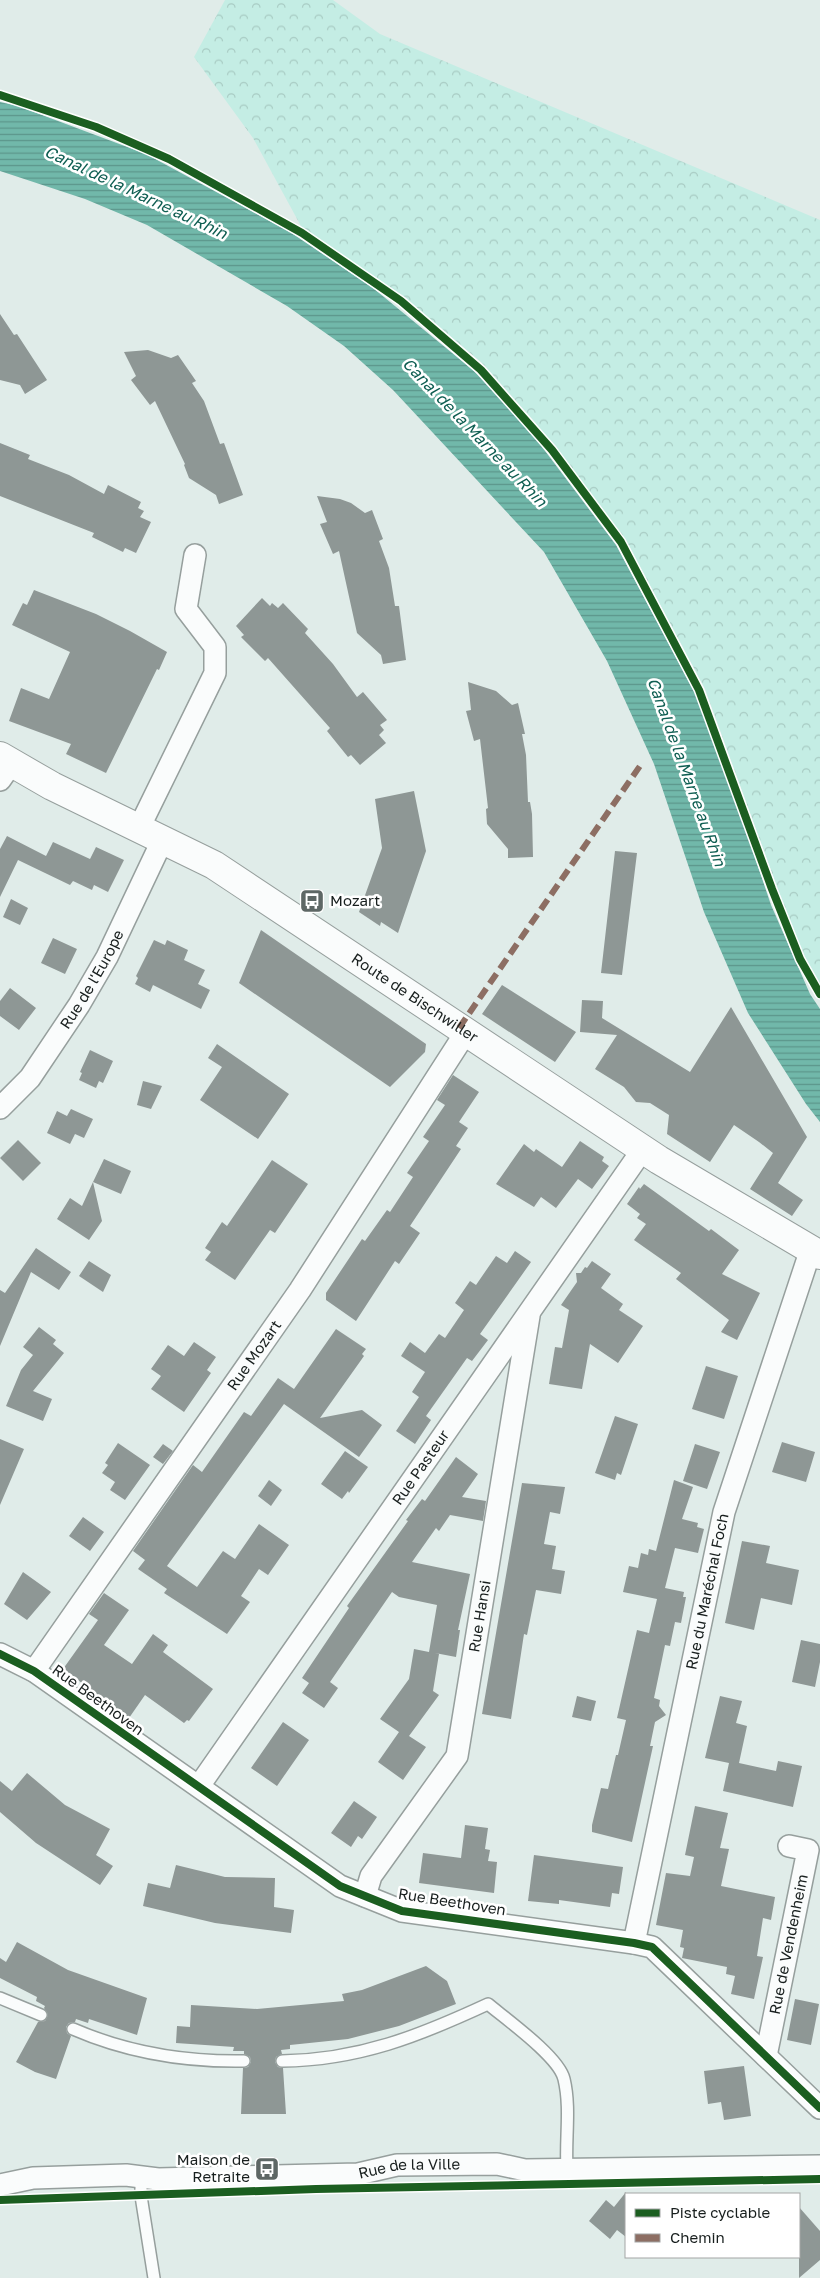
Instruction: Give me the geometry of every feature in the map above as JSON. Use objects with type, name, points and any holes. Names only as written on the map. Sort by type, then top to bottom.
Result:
[{"type":"main road","name":"Route de Bischwiller","points":[[4,766],[52,786],[164,839],[235,878],[643,1149],[816,1252]]},
{"type":"street","points":[[139,828],[215,673],[215,647],[186,609],[195,555]]},
{"type":"street","name":"Rue de l'Europe","points":[[0,1108],[30,1078],[79,1004],[107,957],[164,839]]},
{"type":"street","name":"Rue Mozart","points":[[34,1671],[300,1290],[466,1032]]},
{"type":"street","name":"Rue Pasteur","points":[[199,1786],[643,1149]]},
{"type":"street","name":"Rue du Maréchal Foch","points":[[634,1942],[724,1512],[816,1252]]},
{"type":"street","name":"Rue Hansi","points":[[366,1896],[371,1876],[457,1756],[530,1310]]},
{"type":"street","name":"Rue Beethoven","points":[[0,1654],[34,1671],[340,1886],[402,1911],[634,1942],[652,1947],[820,2108]]},
{"type":"street","name":"Rue de Vendenheim","points":[[766,2056],[808,1850],[790,1846]]},
{"type":"street","name":"Rue de la Ville","points":[[0,2185],[33,2178],[126,2175],[158,2179],[358,2174],[397,2165],[497,2164],[526,2170],[820,2166]]},
{"type":"lane","points":[[0,1998],[41,2015]]},
{"type":"lane","points":[[282,2061],[317,2060],[390,2045],[488,2004],[552,2059],[564,2078],[568,2127],[567,2169]]},
{"type":"lane","points":[[73,2029],[124,2048],[226,2061],[244,2061]]},
{"type":"lane","points":[[141,2177],[141,2196],[154,2278]]},
{"type":"green space","points":[[225,0],[333,0],[380,34],[820,220],[820,986],[797,942],[705,689],[626,541],[534,421],[482,363],[406,299],[302,228],[253,138],[194,57]]},
{"type":"water","name":"Canal de la Marne au Rhin","points":[[0,102],[18,106],[146,154],[290,232],[373,288],[474,371],[533,435],[616,545],[696,695],[740,813],[771,905],[810,994],[820,1009],[820,1122],[806,1104],[748,1013],[704,912],[654,764],[607,661],[544,552],[393,390],[344,346],[287,306],[147,225],[85,199],[0,171]]},
{"type":"building","points":[[0,314],[14,335],[17,334],[47,380],[25,394],[20,385],[0,380]]},
{"type":"building","points":[[148,350],[171,358],[178,355],[196,381],[192,383],[204,401],[220,444],[224,443],[243,495],[219,504],[216,495],[189,478],[185,464],[155,401],[150,405],[131,380],[136,376],[124,352]]},
{"type":"building","points":[[0,443],[30,455],[28,459],[69,475],[104,494],[108,485],[141,502],[138,508],[144,511],[140,517],[151,522],[136,553],[125,548],[123,552],[92,537],[94,533],[0,496]]},
{"type":"building","points":[[317,496],[340,499],[351,503],[365,513],[372,510],[383,539],[379,541],[389,568],[395,606],[399,606],[406,660],[383,664],[381,655],[357,633],[339,551],[333,554],[320,524],[327,522]]},
{"type":"building","points":[[34,590],[96,614],[167,652],[106,773],[66,754],[71,744],[9,721],[21,688],[49,699],[70,652],[12,625],[23,603],[27,605]]},
{"type":"building","points":[[262,598],[270,606],[272,603],[278,608],[283,603],[308,629],[305,633],[333,664],[357,697],[363,692],[387,720],[380,725],[384,730],[379,735],[386,743],[360,765],[351,755],[348,757],[327,731],[330,728],[268,658],[265,661],[241,637],[244,635],[236,626]]},
{"type":"building","points":[[468,682],[496,691],[512,705],[518,703],[525,734],[522,734],[526,755],[528,802],[530,802],[532,814],[533,857],[508,858],[508,849],[487,824],[486,809],[488,808],[480,739],[474,741],[466,711],[471,710]]},
{"type":"building","points":[[414,791],[426,851],[398,933],[381,922],[380,926],[359,912],[382,848],[375,799]]},
{"type":"building","points":[[7,836],[46,856],[53,842],[90,859],[96,847],[124,860],[108,892],[94,885],[92,890],[73,881],[70,885],[18,860],[0,897],[0,849]]},
{"type":"building","points":[[615,851],[637,853],[622,975],[601,973]]},
{"type":"building","points":[[11,899],[28,908],[20,925],[3,917]]},
{"type":"building","points":[[261,930],[426,1044],[425,1052],[390,1087],[239,983]]},
{"type":"building","points":[[53,938],[77,949],[65,974],[41,963]]},
{"type":"building","points":[[154,940],[165,945],[167,940],[188,950],[184,960],[205,970],[198,984],[210,990],[201,1009],[153,985],[150,992],[135,984],[138,978],[136,976]]},
{"type":"building","points":[[502,985],[576,1032],[555,1062],[482,1014]]},
{"type":"building","points":[[10,988],[36,1008],[19,1030],[0,1016],[0,1001]]},
{"type":"building","points":[[582,1000],[603,1001],[602,1018],[690,1072],[731,1007],[807,1137],[778,1183],[803,1200],[792,1216],[750,1189],[773,1153],[759,1142],[734,1125],[710,1162],[667,1134],[669,1115],[650,1103],[636,1102],[624,1087],[595,1069],[617,1035],[580,1032]]},
{"type":"building","points":[[217,1044],[289,1094],[258,1139],[200,1100],[222,1067],[208,1058]]},
{"type":"building","points":[[90,1050],[113,1061],[103,1083],[99,1081],[96,1088],[79,1080],[82,1073],[80,1072]]},
{"type":"building","points":[[453,1075],[479,1092],[459,1122],[468,1128],[456,1146],[461,1149],[410,1226],[420,1233],[399,1264],[395,1261],[356,1321],[326,1300],[326,1293],[362,1239],[365,1241],[387,1210],[390,1212],[413,1177],[407,1173],[429,1141],[423,1137],[445,1105],[437,1100]]},
{"type":"building","points":[[143,1081],[162,1086],[151,1109],[137,1105]]},
{"type":"building","points":[[71,1109],[93,1119],[84,1138],[75,1134],[70,1144],[47,1133],[57,1111],[67,1116]]},
{"type":"building","points":[[18,1140],[41,1163],[23,1181],[0,1158]]},
{"type":"building","points":[[580,1141],[604,1157],[602,1161],[609,1166],[592,1189],[578,1179],[556,1208],[541,1197],[534,1207],[496,1184],[524,1144],[534,1152],[536,1149],[562,1167]]},
{"type":"building","points":[[104,1159],[131,1171],[121,1194],[93,1182]]},
{"type":"building","points":[[272,1160],[308,1184],[275,1233],[270,1230],[235,1280],[205,1260],[211,1252],[205,1248],[222,1222],[227,1226]]},
{"type":"building","points":[[93,1182],[102,1221],[89,1240],[57,1219],[70,1198],[82,1206]]},
{"type":"building","points":[[644,1184],[709,1231],[711,1229],[739,1250],[722,1274],[760,1293],[737,1340],[721,1332],[729,1320],[676,1279],[681,1273],[634,1240],[646,1224],[637,1218],[640,1214],[627,1204],[639,1187],[640,1189]]},
{"type":"building","points":[[36,1248],[71,1272],[59,1290],[31,1272],[0,1346],[0,1290],[5,1293]]},
{"type":"building","points":[[515,1251],[531,1262],[480,1334],[488,1340],[472,1361],[467,1358],[426,1416],[431,1420],[415,1444],[396,1431],[419,1397],[412,1392],[425,1372],[401,1356],[410,1342],[425,1353],[439,1334],[445,1338],[464,1310],[455,1303],[470,1281],[476,1285],[496,1256],[507,1263]]},
{"type":"building","points":[[89,1261],[111,1275],[103,1292],[79,1276]]},
{"type":"building","points":[[592,1261],[611,1274],[601,1288],[623,1304],[619,1310],[643,1326],[618,1363],[590,1344],[582,1389],[549,1384],[555,1347],[562,1348],[569,1310],[561,1305],[577,1282],[576,1273],[581,1273]]},
{"type":"building","points":[[39,1327],[56,1340],[53,1344],[64,1353],[33,1391],[52,1399],[43,1421],[6,1406],[21,1370],[33,1355],[23,1347]]},
{"type":"building","points":[[336,1329],[366,1349],[362,1354],[364,1356],[320,1418],[362,1410],[382,1425],[359,1457],[284,1404],[167,1566],[197,1587],[223,1551],[235,1559],[259,1524],[289,1545],[268,1575],[259,1569],[241,1596],[250,1602],[227,1634],[164,1593],[167,1589],[138,1569],[145,1560],[133,1551],[193,1465],[202,1472],[244,1412],[251,1416],[278,1378],[294,1389]]},
{"type":"building","points":[[194,1342],[216,1357],[207,1370],[211,1373],[184,1412],[151,1389],[161,1376],[151,1369],[168,1345],[184,1356]]},
{"type":"building","points":[[706,1366],[738,1376],[724,1419],[692,1409]]},
{"type":"building","points":[[615,1416],[638,1424],[621,1475],[617,1473],[615,1480],[595,1473]]},
{"type":"building","points":[[0,1439],[24,1449],[0,1505]]},
{"type":"building","points":[[782,1442],[815,1452],[806,1482],[772,1472]]},
{"type":"building","points":[[118,1443],[150,1465],[125,1500],[110,1490],[115,1482],[102,1473],[108,1465],[105,1463]]},
{"type":"building","points":[[163,1444],[173,1451],[163,1464],[153,1457]]},
{"type":"building","points":[[695,1444],[720,1452],[707,1489],[683,1481]]},
{"type":"building","points":[[345,1451],[368,1467],[349,1493],[348,1491],[342,1499],[321,1484]]},
{"type":"building","points":[[456,1457],[478,1474],[462,1497],[486,1501],[483,1521],[450,1515],[439,1531],[436,1528],[412,1562],[470,1574],[458,1630],[460,1630],[456,1657],[435,1653],[439,1654],[433,1691],[439,1695],[409,1736],[426,1747],[403,1780],[378,1762],[399,1732],[380,1719],[409,1679],[414,1649],[429,1652],[437,1605],[399,1597],[392,1592],[330,1682],[338,1688],[324,1708],[302,1693],[309,1683],[302,1678],[349,1608],[347,1606],[408,1521],[406,1520],[422,1499],[425,1501]]},
{"type":"building","points":[[269,1480],[282,1490],[271,1506],[258,1496]]},
{"type":"building","points":[[674,1480],[693,1487],[682,1519],[698,1523],[697,1527],[704,1529],[698,1553],[675,1548],[665,1588],[684,1592],[683,1597],[686,1597],[681,1623],[675,1622],[670,1646],[665,1645],[654,1698],[660,1700],[659,1706],[666,1715],[655,1722],[650,1746],[653,1746],[632,1842],[592,1832],[592,1825],[601,1788],[608,1789],[616,1755],[618,1755],[626,1720],[617,1718],[637,1630],[649,1633],[657,1599],[623,1592],[629,1566],[638,1568],[641,1553],[648,1555],[649,1549],[656,1551]]},
{"type":"building","points":[[522,1483],[565,1487],[560,1514],[550,1512],[544,1544],[556,1546],[552,1569],[565,1571],[561,1594],[536,1590],[527,1635],[524,1634],[511,1719],[482,1714]]},
{"type":"building","points":[[83,1517],[104,1532],[90,1551],[69,1536]]},
{"type":"building","points":[[742,1541],[770,1546],[766,1563],[799,1570],[792,1605],[761,1598],[754,1630],[725,1623]]},
{"type":"building","points":[[23,1572],[51,1592],[27,1620],[4,1604]]},
{"type":"building","points":[[104,1593],[129,1610],[104,1645],[132,1664],[153,1634],[168,1645],[163,1652],[213,1689],[189,1721],[187,1720],[184,1723],[145,1695],[129,1718],[63,1669],[98,1620],[89,1614]]},
{"type":"building","points":[[801,1640],[820,1644],[820,1662],[815,1687],[792,1682]]},
{"type":"building","points":[[577,1696],[596,1701],[591,1721],[572,1717]]},
{"type":"building","points":[[720,1696],[742,1701],[736,1723],[747,1726],[739,1763],[776,1771],[778,1761],[802,1766],[793,1807],[723,1791],[729,1763],[705,1758]]},
{"type":"building","points":[[283,1722],[309,1740],[277,1786],[251,1768]]},
{"type":"building","points":[[27,1773],[65,1805],[110,1829],[96,1855],[113,1866],[100,1885],[36,1843],[0,1812],[0,1781],[12,1791]]},
{"type":"building","points":[[354,1801],[377,1817],[362,1839],[358,1836],[351,1847],[331,1833]]},
{"type":"building","points":[[695,1806],[728,1813],[720,1848],[729,1849],[721,1886],[775,1897],[771,1920],[763,1918],[757,1956],[763,1957],[754,1999],[731,1994],[735,1976],[726,1974],[727,1967],[682,1958],[684,1948],[680,1947],[683,1930],[656,1925],[666,1873],[690,1876],[694,1857],[685,1855]]},
{"type":"building","points":[[465,1825],[488,1828],[485,1849],[490,1850],[488,1861],[497,1862],[494,1893],[419,1883],[423,1853],[461,1858]]},
{"type":"building","points":[[534,1855],[623,1867],[619,1894],[612,1893],[610,1907],[559,1900],[559,1904],[528,1901]]},
{"type":"building","points":[[176,1865],[225,1877],[275,1878],[274,1907],[294,1910],[291,1933],[215,1923],[143,1906],[148,1883],[170,1888]]},
{"type":"building","points":[[17,1942],[68,1970],[147,1998],[137,2035],[89,2019],[88,2023],[76,2019],[75,2022],[69,2023],[66,2027],[67,2033],[71,2036],[56,2079],[35,2072],[16,2062],[38,2022],[45,2021],[48,2015],[44,2008],[45,2006],[36,2001],[37,1997],[0,1978],[0,1958],[6,1962]]},
{"type":"building","points":[[426,1966],[447,1981],[456,2004],[399,2026],[348,2039],[290,2045],[290,2049],[281,2050],[282,2054],[276,2057],[275,2062],[278,2067],[283,2068],[286,2114],[241,2114],[243,2068],[248,2067],[251,2062],[250,2057],[244,2054],[244,2051],[233,2051],[234,2047],[176,2043],[177,2026],[190,2027],[191,2005],[257,2009],[344,2001],[342,1994],[362,1990]]},
{"type":"building","points":[[795,1999],[819,2004],[811,2045],[787,2040]]},
{"type":"building","points":[[744,2066],[751,2116],[724,2120],[721,2102],[708,2104],[704,2071]]},
{"type":"building","points":[[625,2193],[625,2236],[617,2230],[610,2239],[589,2221],[606,2200],[614,2207]]},
{"type":"building","points":[[800,2208],[820,2231],[820,2260],[799,2278]]},
{"type":"marked path","points":[[459,1028],[642,763]]},
{"type":"cycle path","points":[[0,95],[96,127],[169,159],[302,233],[401,301],[481,370],[552,450],[621,542],[699,690],[772,889],[800,959],[820,994]]},
{"type":"cycle path","points":[[0,1654],[34,1671],[340,1886],[402,1911],[652,1947],[820,2108]]},
{"type":"cycle path","points":[[0,2200],[316,2189],[820,2179]]},
{"type":"place","name":"Mozart","points":[[312,901]]},
{"type":"place","name":"Maison de Retraite","points":[[267,2169]]}]
